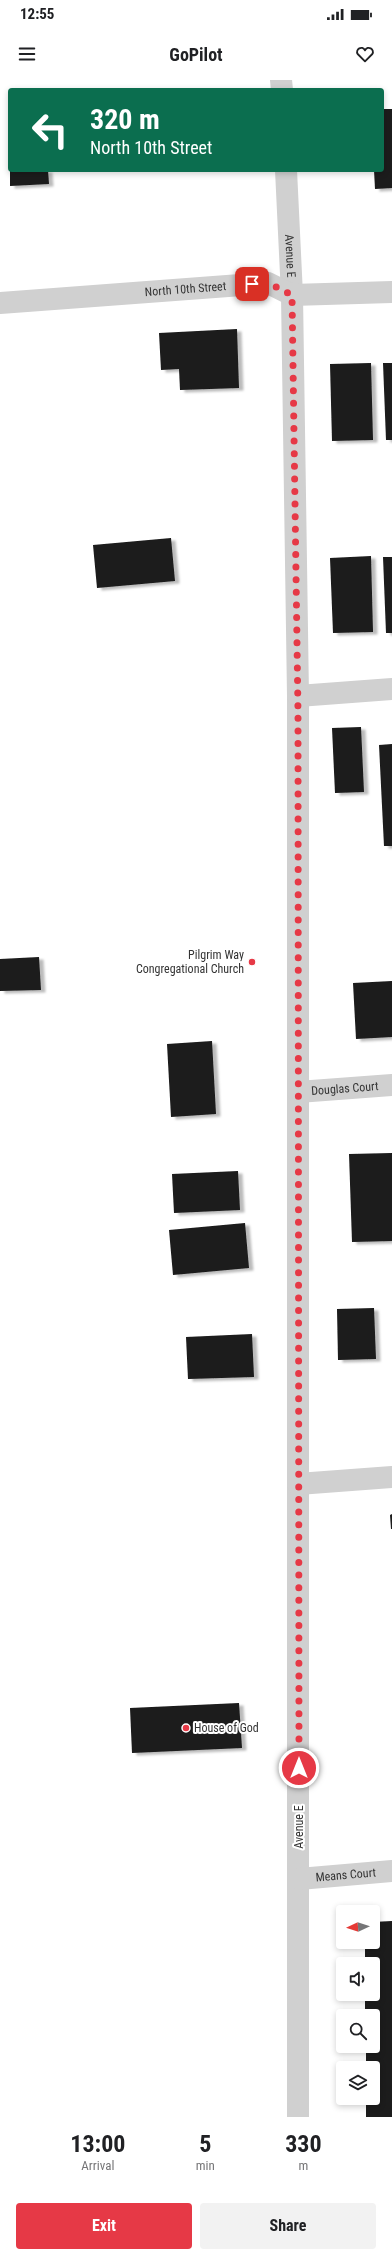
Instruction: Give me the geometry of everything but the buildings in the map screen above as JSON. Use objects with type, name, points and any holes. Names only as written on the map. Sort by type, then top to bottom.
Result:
[{"type":"street","name":"Avenue E","points":[[286,172],[292,295],[298,696],[298,2117]]},
{"type":"street","name":"North 10th Street","points":[[0,303],[268,283],[292,295],[392,292]]},
{"type":"street","points":[[298,696],[392,689]]},
{"type":"street","name":"Douglas Court","points":[[298,1092],[392,1085]]},
{"type":"street","points":[[298,1484],[392,1477]]},
{"type":"street","name":"Means Court","points":[[299,1879],[392,1872]]},
{"type":"place","name":"Pilgrim Way Congregational Church","points":[[252,962]]},
{"type":"place","name":"House of God","points":[[186,1728]]},
{"type":"route","points":[[252,284],[268,283],[292,295],[298,712],[299,1768]]}]
